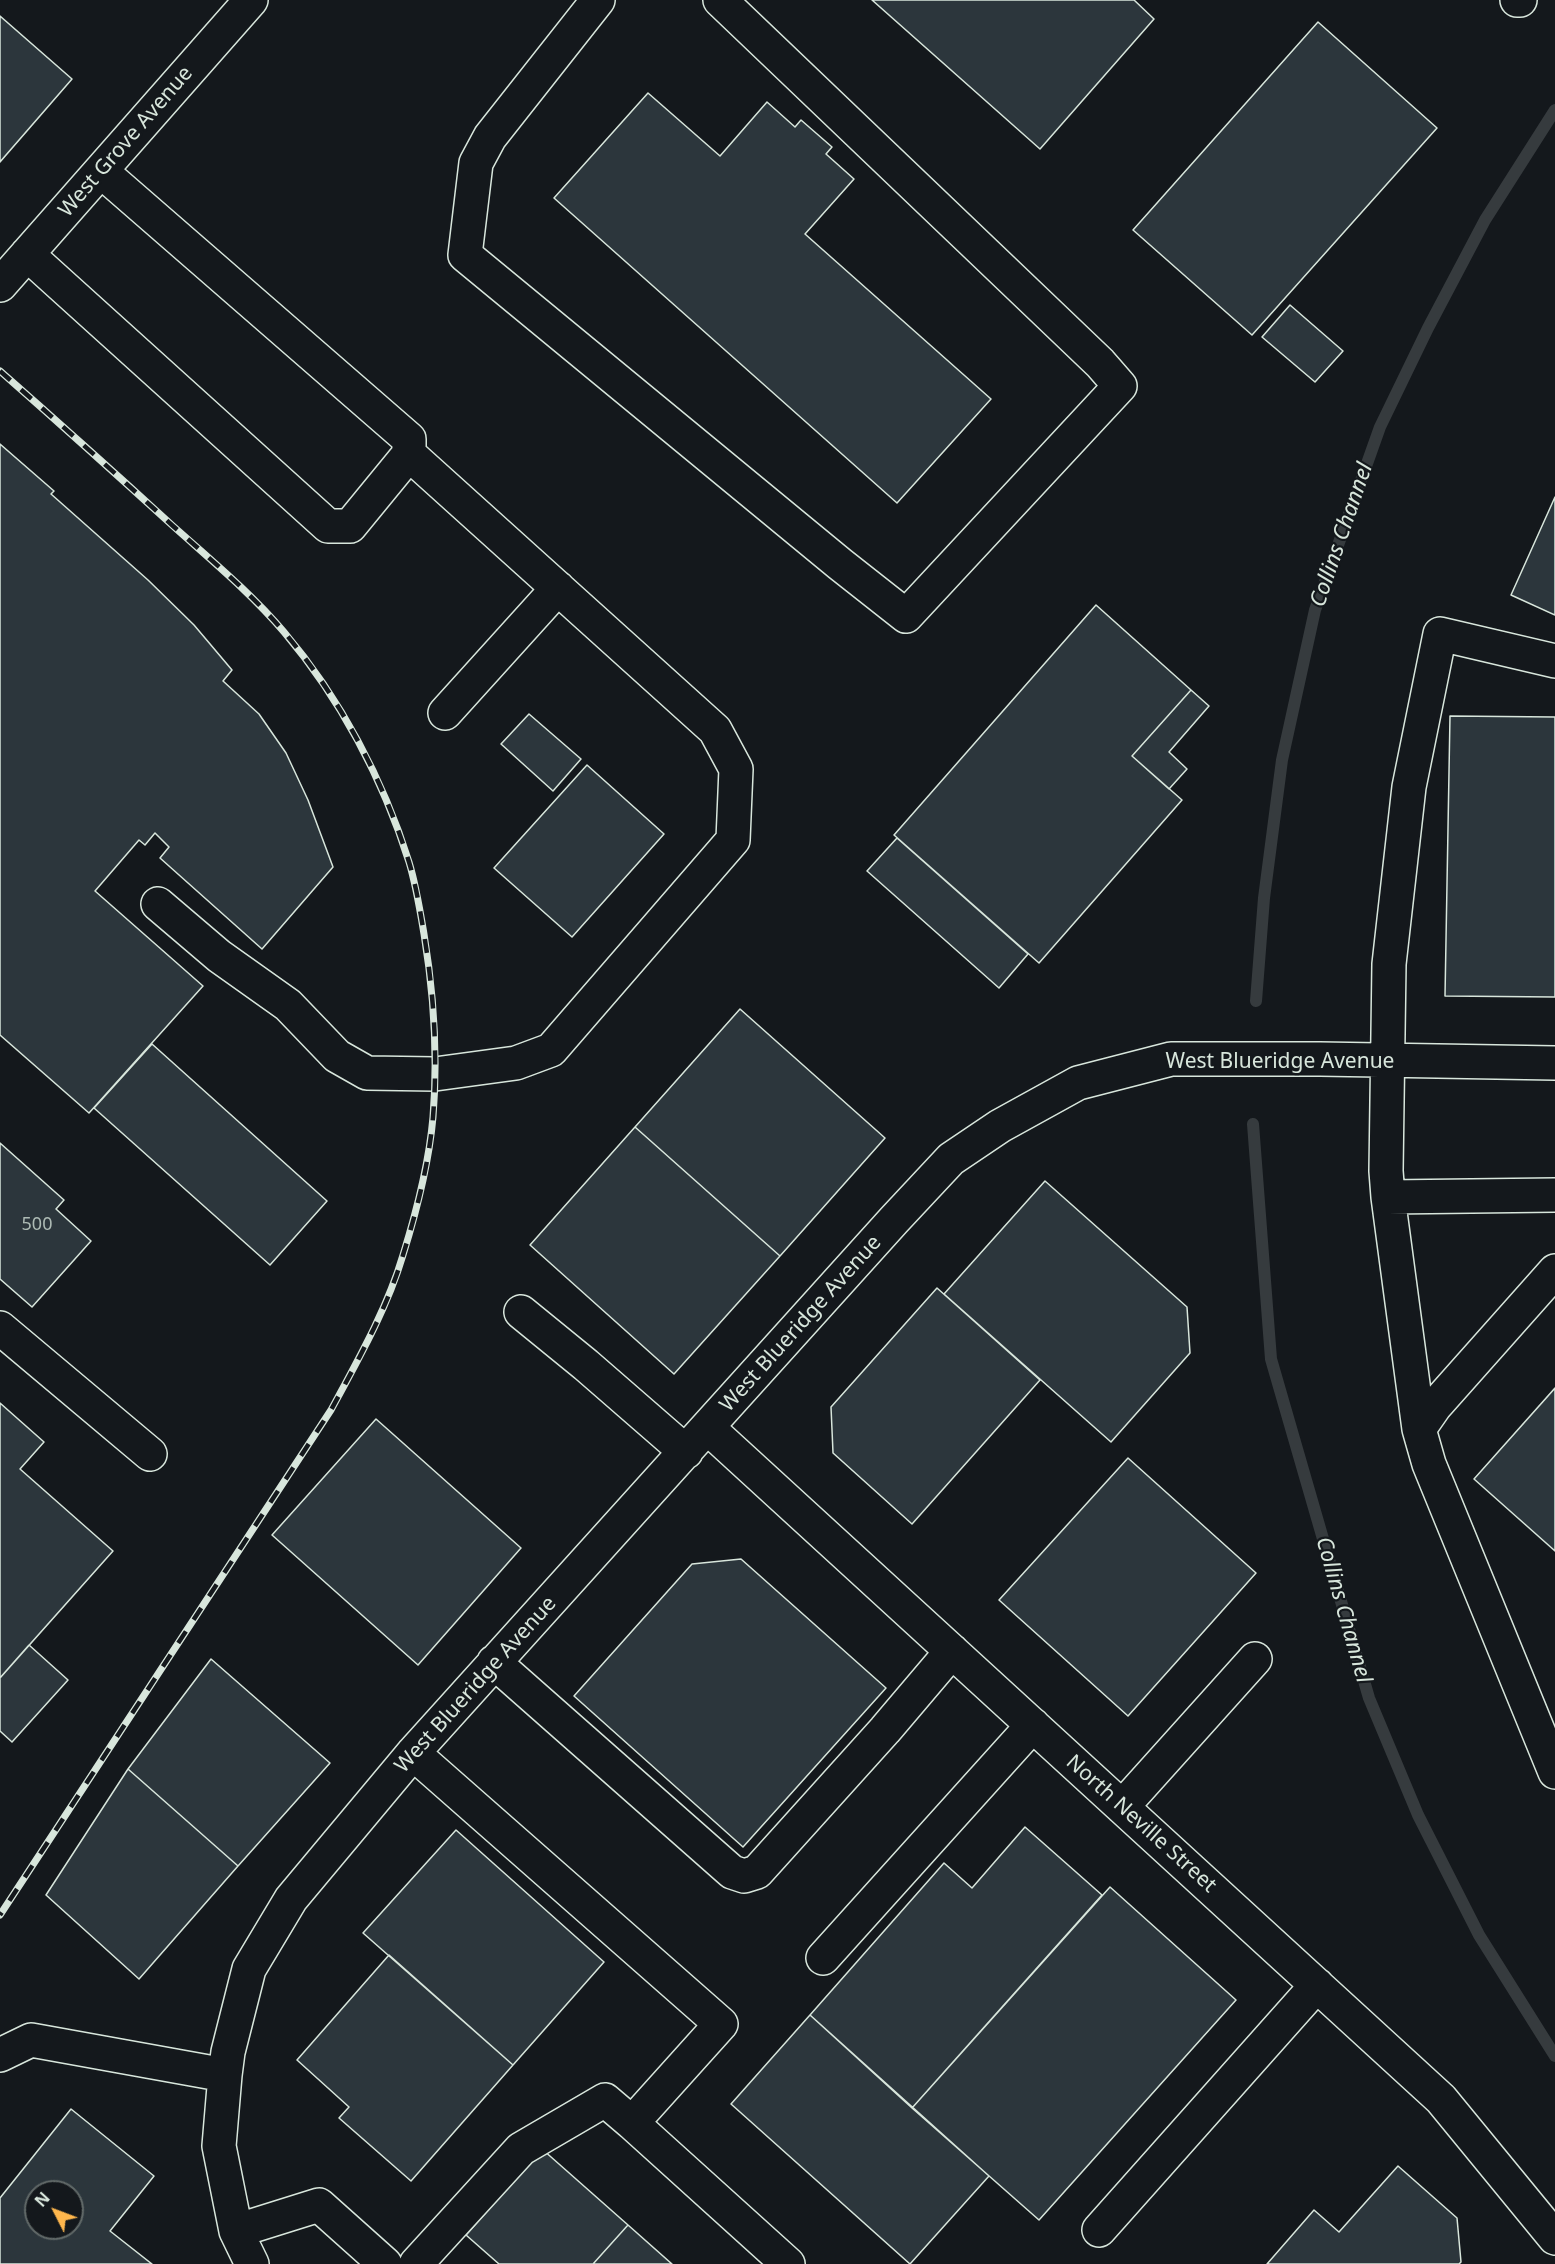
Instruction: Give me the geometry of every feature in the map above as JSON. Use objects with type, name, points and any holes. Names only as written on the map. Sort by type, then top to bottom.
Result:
[{"type":"street","name":"West Grove Avenue","points":[[0,285],[251,0]]},
{"type":"street","points":[[598,0],[490,137],[476,163],[465,255],[906,616],[1120,386],[1100,363],[720,0]]},
{"type":"street","points":[[27,254],[328,526],[350,526],[409,454],[409,440],[101,171]]},
{"type":"street","points":[[158,904],[219,956],[288,1005],[337,1056],[367,1073],[435,1074],[516,1063],[551,1050],[733,840],[736,769],[715,729],[409,454]]},
{"type":"street","points":[[445,713],[558,588]]},
{"type":"street","points":[[1555,661],[1440,634],[1409,787],[1389,963],[1386,1061],[1388,1197],[1419,1429],[1429,1464],[1555,1772]]},
{"type":"street","name":"West Blueridge Avenue","points":[[252,2264],[236,2231],[219,2146],[225,2075],[228,2052],[249,1969],[291,1899],[413,1752],[894,1220],[951,1160],[1000,1126],[1078,1083],[1171,1059],[1555,1063]]},
{"type":"street","points":[[1388,1197],[1555,1195]]},
{"type":"street","points":[[1419,1429],[1443,1397],[1555,1271]]},
{"type":"street","points":[[521,1312],[686,1452]]},
{"type":"street","points":[[0,1328],[150,1454]]},
{"type":"street","name":"North Neville Street","points":[[708,1428],[1441,2099],[1555,2238]]},
{"type":"street","points":[[494,1662],[732,1872],[744,1876],[757,1872],[885,1730],[952,1651]]},
{"type":"street","points":[[1122,1807],[1255,1659]]},
{"type":"street","points":[[823,1958],[1033,1725]]},
{"type":"street","points":[[413,1752],[722,2024],[632,2123]]},
{"type":"street","points":[[1099,2230],[1317,1985]]},
{"type":"street","points":[[0,2055],[1,2052],[31,2040],[225,2075]]},
{"type":"street","points":[[416,2264],[521,2149],[605,2100],[788,2264]]},
{"type":"street","points":[[236,2231],[319,2205],[385,2264]]},
{"type":"building","points":[[872,0],[1134,0],[1154,19],[1040,149]]},
{"type":"building","points":[[0,16],[72,79],[0,162]]},
{"type":"building","points":[[1318,22],[1437,128],[1252,335],[1133,230]]},
{"type":"building","points":[[648,93],[720,156],[767,102],[795,127],[801,120],[832,147],[826,154],[854,179],[805,234],[991,399],[897,503],[554,198]]},
{"type":"building","points":[[1290,305],[1343,351],[1315,382],[1262,337]]},
{"type":"building","points":[[0,444],[54,491],[51,494],[148,580],[194,625],[232,670],[223,681],[259,714],[286,753],[308,800],[333,867],[262,949],[160,858],[169,847],[155,833],[145,845],[139,840],[95,891],[203,986],[89,1113],[0,1035]]},
{"type":"building","points":[[1555,497],[1555,615],[1511,595]]},
{"type":"building","points":[[1096,605],[1191,690],[1132,756],[1182,800],[1039,963],[894,835]]},
{"type":"building","points":[[1191,690],[1209,706],[1169,752],[1187,769],[1169,789],[1132,756]]},
{"type":"building","points":[[529,714],[581,759],[553,791],[501,744]]},
{"type":"building","points":[[1450,716],[1555,717],[1555,997],[1445,996]]},
{"type":"building","points":[[587,765],[664,834],[572,937],[494,868]]},
{"type":"building","points":[[897,838],[1028,954],[999,988],[867,871]]},
{"type":"building","points":[[740,1009],[885,1138],[780,1256],[635,1127]]},
{"type":"building","points":[[152,1044],[327,1201],[270,1265],[94,1108]]},
{"type":"building","points":[[635,1127],[780,1256],[674,1374],[530,1245]]},
{"type":"building","points":[[0,1143],[64,1200],[56,1209],[91,1241],[32,1307],[0,1279]]},
{"type":"building","points":[[1045,1181],[1187,1307],[1190,1353],[1111,1442],[944,1294]]},
{"type":"building","points":[[937,1288],[1040,1380],[912,1524],[833,1453],[831,1407]]},
{"type":"building","points":[[1555,1388],[1555,1551],[1474,1479]]},
{"type":"building","points":[[0,1403],[44,1442],[20,1469],[113,1551],[0,1678]]},
{"type":"building","points":[[376,1419],[521,1548],[418,1665],[272,1535]]},
{"type":"building","points":[[1128,1458],[1256,1573],[1128,1716],[999,1600]]},
{"type":"building","points":[[741,1559],[886,1688],[743,1847],[574,1696],[692,1564]]},
{"type":"building","points":[[29,1645],[68,1680],[12,1742],[0,1731],[0,1678]]},
{"type":"building","points":[[211,1659],[330,1763],[238,1866],[128,1769]]},
{"type":"building","points":[[128,1769],[238,1866],[139,1979],[46,1895]]},
{"type":"building","points":[[1025,1827],[1102,1895],[912,2108],[810,2015],[944,1863],[972,1888]]},
{"type":"building","points":[[456,1830],[604,1962],[513,2065],[363,1933]]},
{"type":"building","points":[[1110,1887],[1236,2000],[1039,2220],[912,2108]]},
{"type":"building","points":[[389,1955],[513,2065],[411,2181],[339,2118],[349,2107],[297,2060]]},
{"type":"building","points":[[810,2015],[989,2176],[910,2264],[731,2104]]},
{"type":"building","points":[[71,2109],[154,2176],[110,2231],[152,2264],[0,2264],[0,2198]]},
{"type":"building","points":[[542,2149],[628,2225],[593,2264],[499,2264],[466,2235]]},
{"type":"building","points":[[1398,2166],[1457,2218],[1461,2262],[1459,2264],[1267,2264],[1314,2210],[1339,2232]]},
{"type":"building","points":[[628,2225],[672,2264],[593,2264]]},
{"type":"waterway","name":"Collins Channel","points":[[1256,1001],[1264,898],[1282,760],[1315,610],[1380,427],[1428,328],[1485,220],[1555,110]]},
{"type":"waterway","name":"Collins Channel","points":[[1253,1124],[1271,1359],[1369,1698],[1418,1815],[1479,1935],[1555,2056]]},
{"type":"railway","points":[[0,371],[258,604],[284,632],[324,684],[373,770],[398,831],[411,871],[421,916],[430,980],[435,1071],[431,1134],[418,1204],[396,1275],[361,1353],[331,1410],[0,1915]]}]
